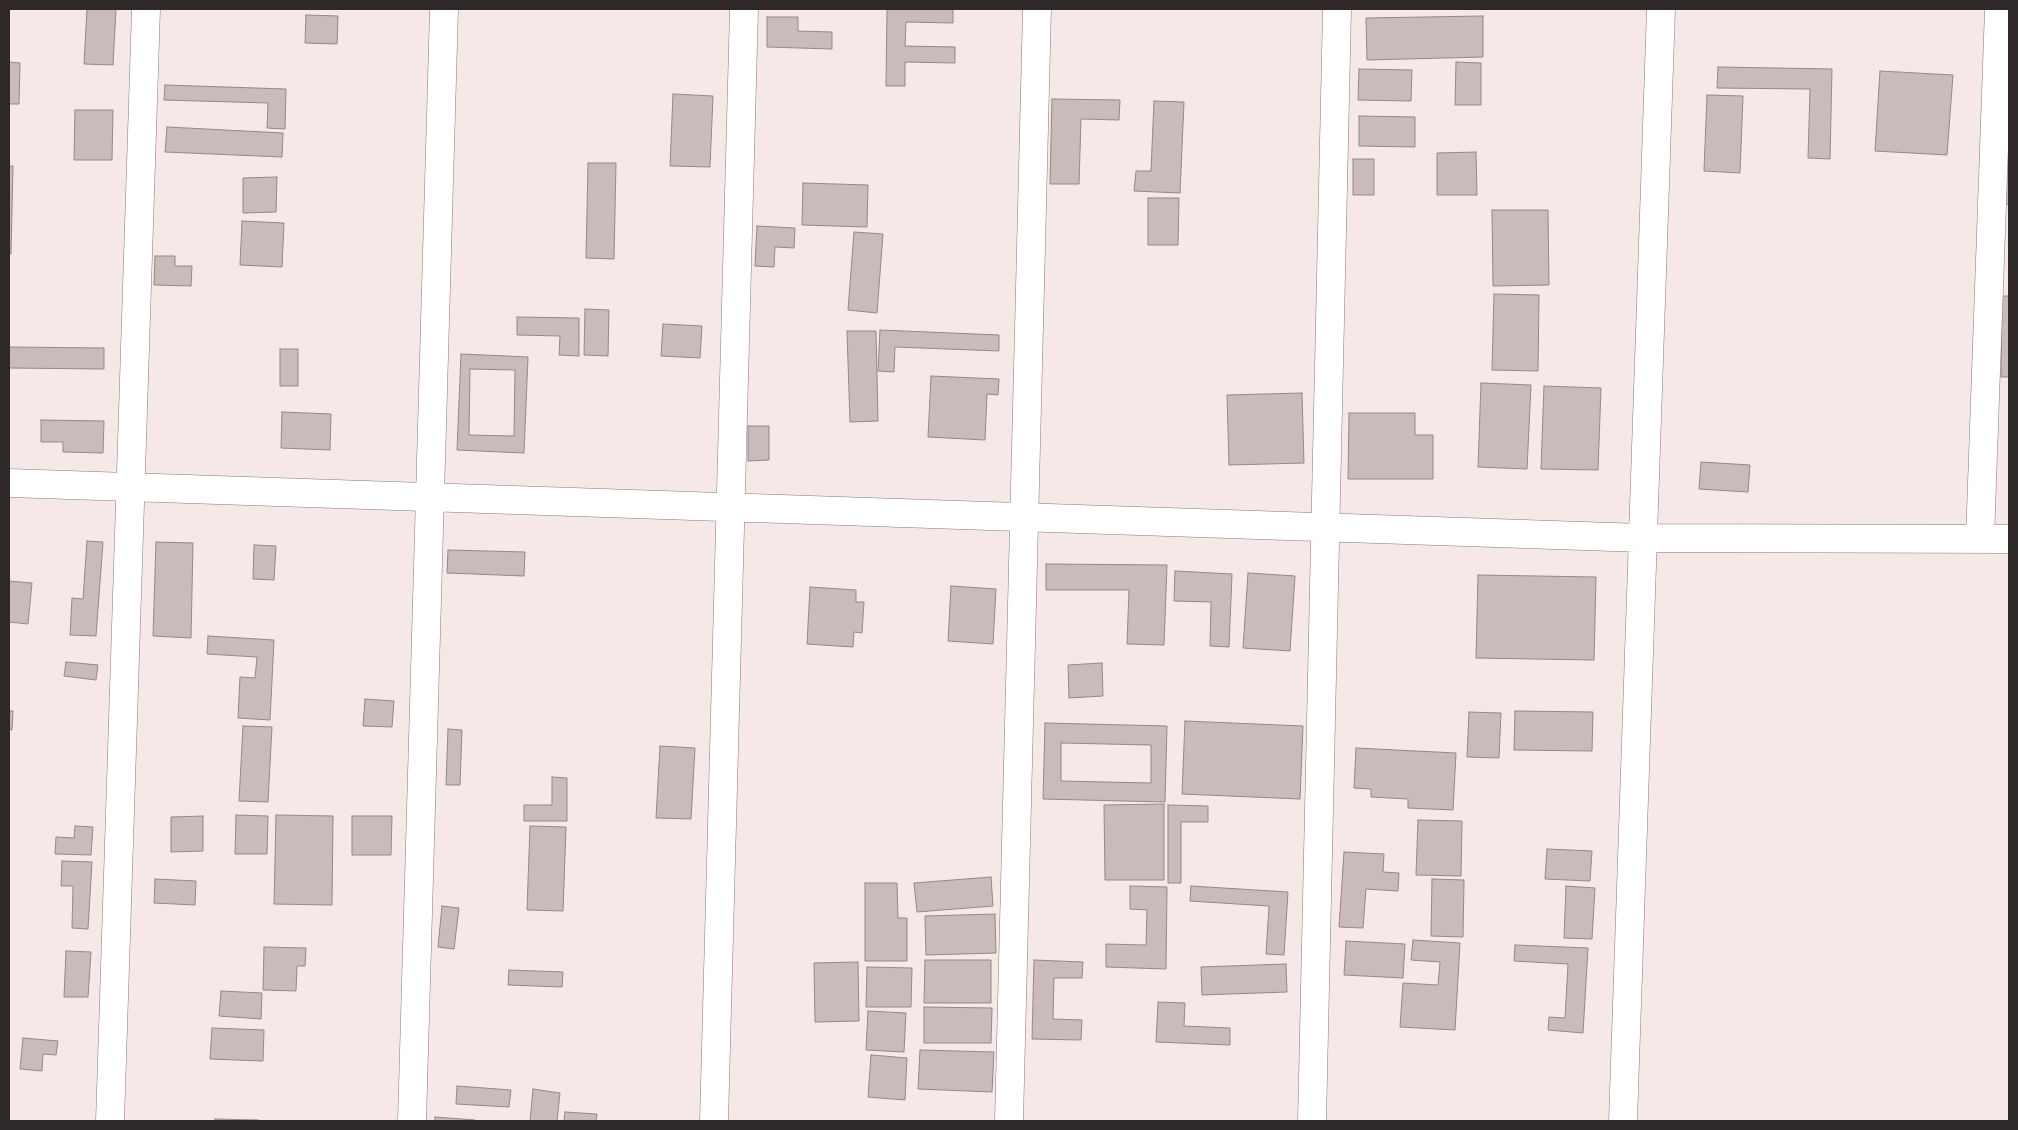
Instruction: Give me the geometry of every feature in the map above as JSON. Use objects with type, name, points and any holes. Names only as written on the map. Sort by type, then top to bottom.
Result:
[{"type":"street","points":[[110,1121],[146,9]]},
{"type":"street","points":[[412,1121],[444,9]]},
{"type":"street","points":[[714,1121],[744,9]]},
{"type":"street","points":[[1008,1121],[1037,9]]},
{"type":"street","points":[[1312,1121],[1338,9]]},
{"type":"street","points":[[1623,1121],[1661,9]]},
{"type":"street","points":[[1980,539],[1998,9]]},
{"type":"street","points":[[9,483],[1643,538],[2009,539]]},
{"type":"building","points":[[87,9],[116,9],[113,65],[84,64]]},
{"type":"building","points":[[887,9],[953,9],[953,23],[906,22],[905,46],[955,47],[955,63],[905,62],[905,86],[886,86]]},
{"type":"building","points":[[306,15],[338,16],[337,44],[305,43]]},
{"type":"building","points":[[1483,16],[1483,57],[1367,60],[1366,18]]},
{"type":"building","points":[[767,17],[798,17],[798,31],[832,32],[832,49],[767,47]]},
{"type":"building","points":[[9,62],[20,63],[19,104],[9,104]]},
{"type":"building","points":[[1456,62],[1481,63],[1481,105],[1455,105]]},
{"type":"building","points":[[1718,67],[1832,69],[1830,159],[1808,158],[1810,89],[1717,88]]},
{"type":"building","points":[[1359,69],[1412,70],[1411,101],[1358,100]]},
{"type":"building","points":[[1880,71],[1953,75],[1947,155],[1875,151]]},
{"type":"building","points":[[165,85],[286,89],[285,129],[267,128],[268,103],[164,100]]},
{"type":"building","points":[[673,94],[713,96],[710,167],[670,166]]},
{"type":"building","points":[[1707,95],[1743,96],[1740,173],[1704,171]]},
{"type":"building","points":[[1052,99],[1120,100],[1119,120],[1081,119],[1079,184],[1050,184]]},
{"type":"building","points":[[1154,101],[1184,102],[1180,193],[1134,191],[1136,171],[1151,171]]},
{"type":"building","points":[[75,110],[113,110],[112,160],[74,160]]},
{"type":"building","points":[[1359,116],[1415,117],[1415,147],[1359,146]]},
{"type":"building","points":[[167,127],[283,133],[282,157],[165,152]]},
{"type":"building","points":[[1998,128],[2009,128],[2009,204],[1998,204]]},
{"type":"building","points":[[1476,152],[1477,195],[1437,195],[1437,153]]},
{"type":"building","points":[[1353,159],[1374,159],[1374,195],[1353,195]]},
{"type":"building","points":[[588,163],[616,163],[614,259],[586,258]]},
{"type":"building","points":[[9,166],[13,166],[11,254],[9,254]]},
{"type":"building","points":[[277,177],[276,212],[243,213],[243,178]]},
{"type":"building","points":[[803,183],[868,185],[867,227],[802,225]]},
{"type":"building","points":[[1148,198],[1179,198],[1178,245],[1148,245]]},
{"type":"building","points":[[1492,210],[1548,210],[1549,285],[1493,286]]},
{"type":"building","points":[[242,221],[284,223],[282,267],[240,265]]},
{"type":"building","points":[[757,226],[795,228],[794,248],[775,247],[774,267],[755,266]]},
{"type":"building","points":[[854,232],[883,234],[877,313],[848,310]]},
{"type":"building","points":[[155,256],[175,256],[175,266],[192,266],[191,286],[154,285]]},
{"type":"building","points":[[1494,294],[1539,295],[1538,371],[1492,370]]},
{"type":"building","points":[[2002,296],[2009,296],[2009,377],[2001,377]]},
{"type":"building","points":[[585,309],[609,310],[608,356],[584,355]]},
{"type":"building","points":[[517,317],[579,318],[579,356],[559,355],[560,336],[517,335]]},
{"type":"building","points":[[663,324],[702,326],[700,358],[661,356]]},
{"type":"building","points":[[880,330],[999,335],[999,351],[895,347],[894,372],[878,371]]},
{"type":"building","points":[[847,331],[876,331],[878,421],[850,422]]},
{"type":"building","points":[[9,347],[104,348],[104,369],[9,368]]},
{"type":"building","points":[[280,349],[298,349],[298,386],[280,386]]},
{"type":"building","points":[[461,354],[528,357],[524,453],[457,450]],"holes":[[[470,369],[515,370],[514,436],[469,435]]]},
{"type":"building","points":[[931,376],[999,379],[998,395],[987,394],[985,440],[928,437]]},
{"type":"building","points":[[1481,383],[1531,385],[1527,469],[1478,467]]},
{"type":"building","points":[[1544,386],[1601,388],[1598,470],[1541,469]]},
{"type":"building","points":[[1302,393],[1304,463],[1229,465],[1227,395]]},
{"type":"building","points":[[282,412],[331,414],[330,450],[281,448]]},
{"type":"building","points":[[1349,413],[1415,413],[1415,435],[1433,435],[1433,479],[1348,479]]},
{"type":"building","points":[[41,420],[104,421],[103,453],[63,452],[63,442],[41,442]]},
{"type":"building","points":[[748,426],[769,426],[769,460],[748,461]]},
{"type":"building","points":[[1701,462],[1750,465],[1748,492],[1699,489]]},
{"type":"building","points":[[87,541],[103,542],[96,636],[70,635],[72,598],[83,599]]},
{"type":"building","points":[[156,542],[193,543],[191,638],[153,636]]},
{"type":"building","points":[[254,545],[276,546],[274,580],[253,579]]},
{"type":"building","points":[[448,550],[525,552],[524,576],[447,573]]},
{"type":"building","points":[[1046,564],[1167,565],[1164,645],[1127,644],[1129,590],[1046,590]]},
{"type":"building","points":[[1175,571],[1232,574],[1229,647],[1210,646],[1211,602],[1174,601]]},
{"type":"building","points":[[1248,573],[1295,576],[1290,651],[1243,648]]},
{"type":"building","points":[[1478,575],[1596,577],[1594,660],[1476,658]]},
{"type":"building","points":[[9,581],[32,583],[28,624],[9,622]]},
{"type":"building","points":[[951,586],[996,589],[993,644],[948,641]]},
{"type":"building","points":[[810,587],[856,590],[856,602],[864,602],[862,633],[854,632],[853,647],[807,644]]},
{"type":"building","points":[[208,636],[274,640],[270,720],[238,718],[240,677],[255,678],[257,657],[207,654]]},
{"type":"building","points":[[66,662],[98,665],[96,680],[64,676]]},
{"type":"building","points":[[1102,663],[1103,696],[1069,698],[1068,665]]},
{"type":"building","points":[[365,699],[394,701],[392,727],[363,726]]},
{"type":"building","points":[[9,711],[13,711],[12,730],[9,729]]},
{"type":"building","points":[[1515,711],[1593,712],[1592,751],[1514,750]]},
{"type":"building","points":[[1469,712],[1501,713],[1499,758],[1467,757]]},
{"type":"building","points":[[1185,721],[1303,726],[1300,799],[1182,794]]},
{"type":"building","points":[[1045,723],[1167,726],[1165,802],[1043,799]],"holes":[[[1061,743],[1151,745],[1151,783],[1061,781]]]},
{"type":"building","points":[[243,726],[272,727],[268,802],[239,801]]},
{"type":"building","points":[[448,729],[462,730],[460,785],[446,785]]},
{"type":"building","points":[[660,746],[695,748],[691,819],[656,818]]},
{"type":"building","points":[[1356,748],[1456,753],[1453,810],[1408,808],[1408,799],[1371,797],[1371,789],[1354,788]]},
{"type":"building","points":[[552,777],[567,778],[567,821],[524,821],[524,805],[552,805]]},
{"type":"building","points":[[1164,804],[1164,880],[1105,880],[1104,805]]},
{"type":"building","points":[[1168,805],[1208,806],[1208,822],[1181,822],[1181,883],[1168,883]]},
{"type":"building","points":[[236,815],[268,816],[267,854],[235,854]]},
{"type":"building","points":[[276,815],[333,816],[332,905],[274,904]]},
{"type":"building","points":[[203,816],[203,851],[171,852],[171,817]]},
{"type":"building","points":[[352,816],[392,816],[391,855],[352,855]]},
{"type":"building","points":[[1418,820],[1462,821],[1461,876],[1416,875]]},
{"type":"building","points":[[75,826],[93,827],[91,855],[55,854],[56,837],[74,838]]},
{"type":"building","points":[[530,826],[566,827],[563,911],[527,910]]},
{"type":"building","points":[[1547,849],[1592,851],[1590,881],[1545,879]]},
{"type":"building","points":[[1344,852],[1384,854],[1383,872],[1399,873],[1398,891],[1366,889],[1363,928],[1339,927]]},
{"type":"building","points":[[62,861],[92,862],[88,929],[72,928],[73,886],[61,886]]},
{"type":"building","points":[[991,877],[993,906],[917,912],[914,883]]},
{"type":"building","points":[[155,879],[196,881],[195,905],[154,903]]},
{"type":"building","points":[[1432,879],[1464,880],[1463,937],[1431,936]]},
{"type":"building","points":[[865,883],[897,883],[898,918],[907,918],[907,961],[865,961]]},
{"type":"building","points":[[1130,886],[1167,887],[1166,969],[1106,967],[1106,944],[1146,945],[1147,910],[1130,909]]},
{"type":"building","points":[[1191,886],[1288,892],[1284,955],[1266,954],[1269,906],[1190,901]]},
{"type":"building","points":[[1566,886],[1595,888],[1592,939],[1564,938]]},
{"type":"building","points":[[442,906],[459,908],[454,949],[438,947]]},
{"type":"building","points":[[995,914],[996,953],[926,955],[925,916]]},
{"type":"building","points":[[1413,940],[1460,943],[1455,1030],[1400,1027],[1403,983],[1438,985],[1440,962],[1411,960]]},
{"type":"building","points":[[1346,941],[1405,944],[1403,978],[1344,975]]},
{"type":"building","points":[[1515,945],[1588,948],[1583,1033],[1548,1030],[1549,1017],[1565,1018],[1568,964],[1514,961]]},
{"type":"building","points":[[264,947],[306,948],[305,966],[297,966],[296,991],[263,990]]},
{"type":"building","points":[[66,951],[91,952],[88,997],[64,997]]},
{"type":"building","points":[[925,960],[991,960],[991,1003],[924,1003]]},
{"type":"building","points":[[1034,960],[1083,962],[1082,978],[1054,978],[1053,1019],[1082,1020],[1081,1040],[1032,1039]]},
{"type":"building","points":[[858,962],[859,1021],[815,1022],[814,963]]},
{"type":"building","points":[[1286,964],[1287,992],[1202,995],[1201,967]]},
{"type":"building","points":[[867,967],[912,968],[911,1007],[866,1007]]},
{"type":"building","points":[[509,970],[563,972],[562,987],[508,985]]},
{"type":"building","points":[[221,991],[262,993],[261,1019],[219,1016]]},
{"type":"building","points":[[1158,1002],[1185,1003],[1184,1026],[1230,1028],[1230,1045],[1156,1042]]},
{"type":"building","points":[[924,1007],[992,1008],[991,1043],[924,1043]]},
{"type":"building","points":[[868,1011],[906,1013],[904,1052],[866,1050]]},
{"type":"building","points":[[212,1028],[264,1030],[263,1061],[210,1059]]},
{"type":"building","points":[[23,1038],[58,1041],[56,1055],[43,1054],[42,1071],[20,1069]]},
{"type":"building","points":[[920,1050],[994,1052],[992,1092],[918,1089]]},
{"type":"building","points":[[871,1055],[907,1058],[905,1100],[868,1097]]},
{"type":"building","points":[[457,1086],[511,1090],[509,1107],[456,1104]]},
{"type":"building","points":[[533,1089],[560,1093],[557,1121],[530,1121]]},
{"type":"building","points":[[565,1112],[597,1114],[596,1121],[564,1121]]},
{"type":"building","points":[[435,1117],[475,1120],[475,1121],[435,1121]]},
{"type":"building","points":[[215,1119],[259,1120],[259,1121],[215,1121]]}]
